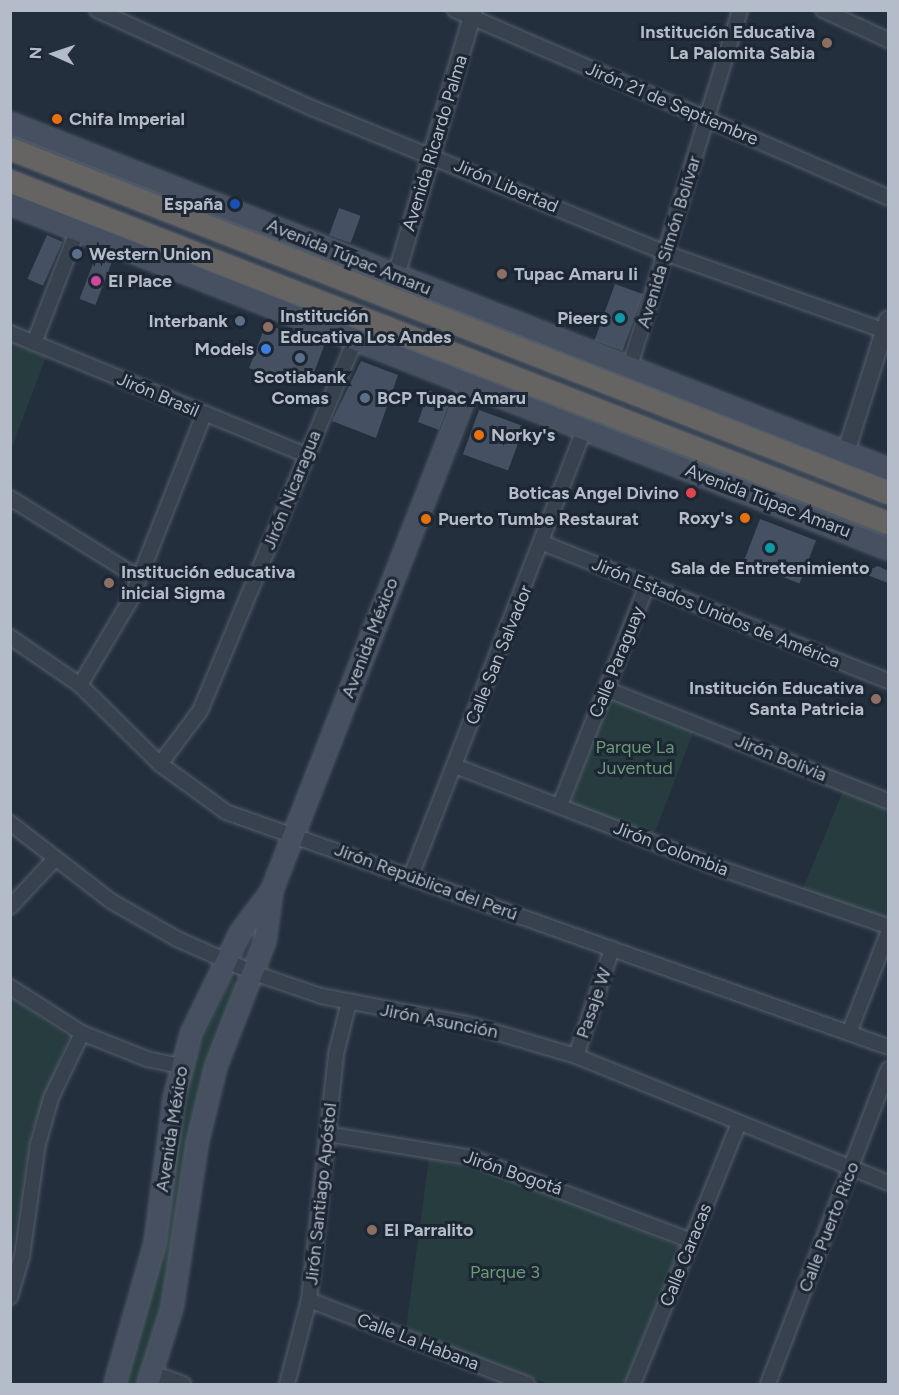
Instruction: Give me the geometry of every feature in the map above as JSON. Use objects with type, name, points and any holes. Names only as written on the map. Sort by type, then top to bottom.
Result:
[{"type":"highway","name":"Avenida Túpac Amaru","points":[[10,149],[888,494]]},
{"type":"highway","name":"Avenida Túpac Amaru","points":[[10,181],[888,523]]},
{"type":"main road","name":"Avenida Túpac Amaru","points":[[10,123],[629,369],[888,469]]},
{"type":"main road","name":"Avenida Túpac Amaru","points":[[10,204],[78,229],[583,432],[888,549]]},
{"type":"main road","name":"Avenida México","points":[[150,1379],[172,1308],[197,1144],[216,1066],[254,973],[272,890],[469,387]]},
{"type":"main road","name":"Avenida México","points":[[115,1384],[155,1244],[181,1066],[227,958],[272,890]]},
{"type":"street","name":"Jirón Libertad","points":[[97,10],[665,253],[887,328]]},
{"type":"street","name":"Jirón 21 de Septiembre","points":[[455,10],[473,14],[888,197]]},
{"type":"street","name":"Avenida Simón Bolívar","points":[[629,369],[740,10]]},
{"type":"street","points":[[823,10],[888,40]]},
{"type":"street","name":"Avenida Ricardo Palma","points":[[396,276],[473,14]]},
{"type":"street","points":[[34,343],[78,229]]},
{"type":"street","points":[[846,452],[887,328]]},
{"type":"street","name":"Jirón Brasil","points":[[10,333],[204,415],[306,455]]},
{"type":"street","name":"Jirón Nicaragua","points":[[160,764],[200,711],[355,341]]},
{"type":"street","points":[[80,685],[139,578],[204,415]]},
{"type":"street","name":"Calle San Salvador","points":[[411,876],[543,543],[583,432]]},
{"type":"street","points":[[10,498],[139,578]]},
{"type":"street","name":"Jirón Estados Unidos de América","points":[[543,543],[888,681]]},
{"type":"street","name":"Calle Paraguay","points":[[560,805],[647,585]]},
{"type":"street","name":"Jirón República del Perú","points":[[10,637],[80,685],[160,764],[226,812],[888,1047]]},
{"type":"street","name":"Jirón Bolivia","points":[[606,689],[888,801]]},
{"type":"street","name":"Jirón Colombia","points":[[455,766],[722,869],[888,926]]},
{"type":"street","name":"Jirón Asunción","points":[[10,823],[54,860],[144,921],[227,958],[254,973],[349,1002],[468,1024],[576,1056],[738,1125],[888,1183]]},
{"type":"street","points":[[10,908],[54,860]]},
{"type":"street","points":[[849,1033],[888,933]]},
{"type":"street","name":"Pasaje W","points":[[576,1056],[612,949]]},
{"type":"street","points":[[10,987],[82,1033],[147,1059],[181,1066]]},
{"type":"street","name":"Jirón Santiago Apóstol","points":[[287,1384],[309,1300],[327,1134],[349,1002]]},
{"type":"street","points":[[10,1297],[22,1256],[38,1144],[51,1098],[82,1033]]},
{"type":"street","name":"Calle Puerto Rico","points":[[768,1384],[852,1169],[888,1069]]},
{"type":"street","name":"Calle Caracas","points":[[633,1384],[738,1125]]},
{"type":"street","name":"Jirón Bogotá","points":[[327,1134],[473,1158],[691,1242]]},
{"type":"street","name":"Calle La Habana","points":[[309,1300],[527,1384]]},
{"type":"street","points":[[150,1379],[183,1384]]},
{"type":"green space","points":[[11,341],[46,357],[11,450]]},
{"type":"green space","name":"Parque La Juventud","points":[[610,698],[694,730],[654,836],[570,803]]},
{"type":"green space","points":[[843,791],[888,808],[888,920],[802,891]]},
{"type":"green space","points":[[232,975],[238,986],[148,1362],[139,1384],[123,1384],[154,1283],[194,1059]]},
{"type":"green space","points":[[11,998],[69,1037],[31,1132],[11,1259]]},
{"type":"green space","name":"Parque 3","points":[[429,1158],[523,1183],[679,1247],[624,1384],[548,1384],[406,1329]]},
{"type":"building","points":[[339,208],[361,216],[351,243],[329,235]]},
{"type":"building","points":[[47,235],[63,242],[43,286],[27,279]]},
{"type":"building","name":"El Place","points":[[96,256],[112,262],[95,305],[80,299]]},
{"type":"building","name":"Pieers","points":[[615,284],[643,294],[623,351],[594,340]]},
{"type":"building","points":[[266,324],[324,346],[312,378],[302,374],[298,385],[249,368]]},
{"type":"building","name":"BCP Tupac Amaru","points":[[361,361],[398,375],[376,438],[332,421]]},
{"type":"building","points":[[429,390],[449,404],[439,430],[418,422]]},
{"type":"building","points":[[479,410],[524,426],[508,471],[463,454]]},
{"type":"building","name":"Sala de Entretenimiento","points":[[760,519],[816,541],[800,583],[744,562]]},
{"type":"building","points":[[878,566],[888,571],[888,583],[862,573]]},
{"type":"place","name":"Institución Educativa La Palomita Sabia","points":[[827,43]]},
{"type":"place","name":"Chifa Imperial","points":[[57,119]]},
{"type":"place","name":"España","points":[[235,204]]},
{"type":"place","name":"Western Union","points":[[77,254]]},
{"type":"place","name":"Tupac Amaru Ii","points":[[502,274]]},
{"type":"place","name":"El Place","points":[[96,281]]},
{"type":"place","name":"Pieers","points":[[620,318]]},
{"type":"place","name":"Interbank","points":[[240,321]]},
{"type":"place","name":"Institución Educativa Los Andes","points":[[268,327]]},
{"type":"place","name":"Models","points":[[266,349]]},
{"type":"place","name":"Scotiabank Comas","points":[[300,358]]},
{"type":"place","name":"BCP Tupac Amaru","points":[[365,398]]},
{"type":"place","name":"Norky's","points":[[479,435]]},
{"type":"place","name":"Boticas Angel Divino","points":[[691,493]]},
{"type":"place","name":"Roxy's","points":[[745,518]]},
{"type":"place","name":"Puerto Tumbe Restaurat","points":[[426,519]]},
{"type":"place","name":"Sala de Entretenimiento","points":[[770,548]]},
{"type":"place","name":"Institución educativa inicial Sigma","points":[[109,583]]},
{"type":"place","name":"Institución Educativa Santa Patricia","points":[[876,699]]},
{"type":"place","name":"El Parralito","points":[[372,1230]]}]
